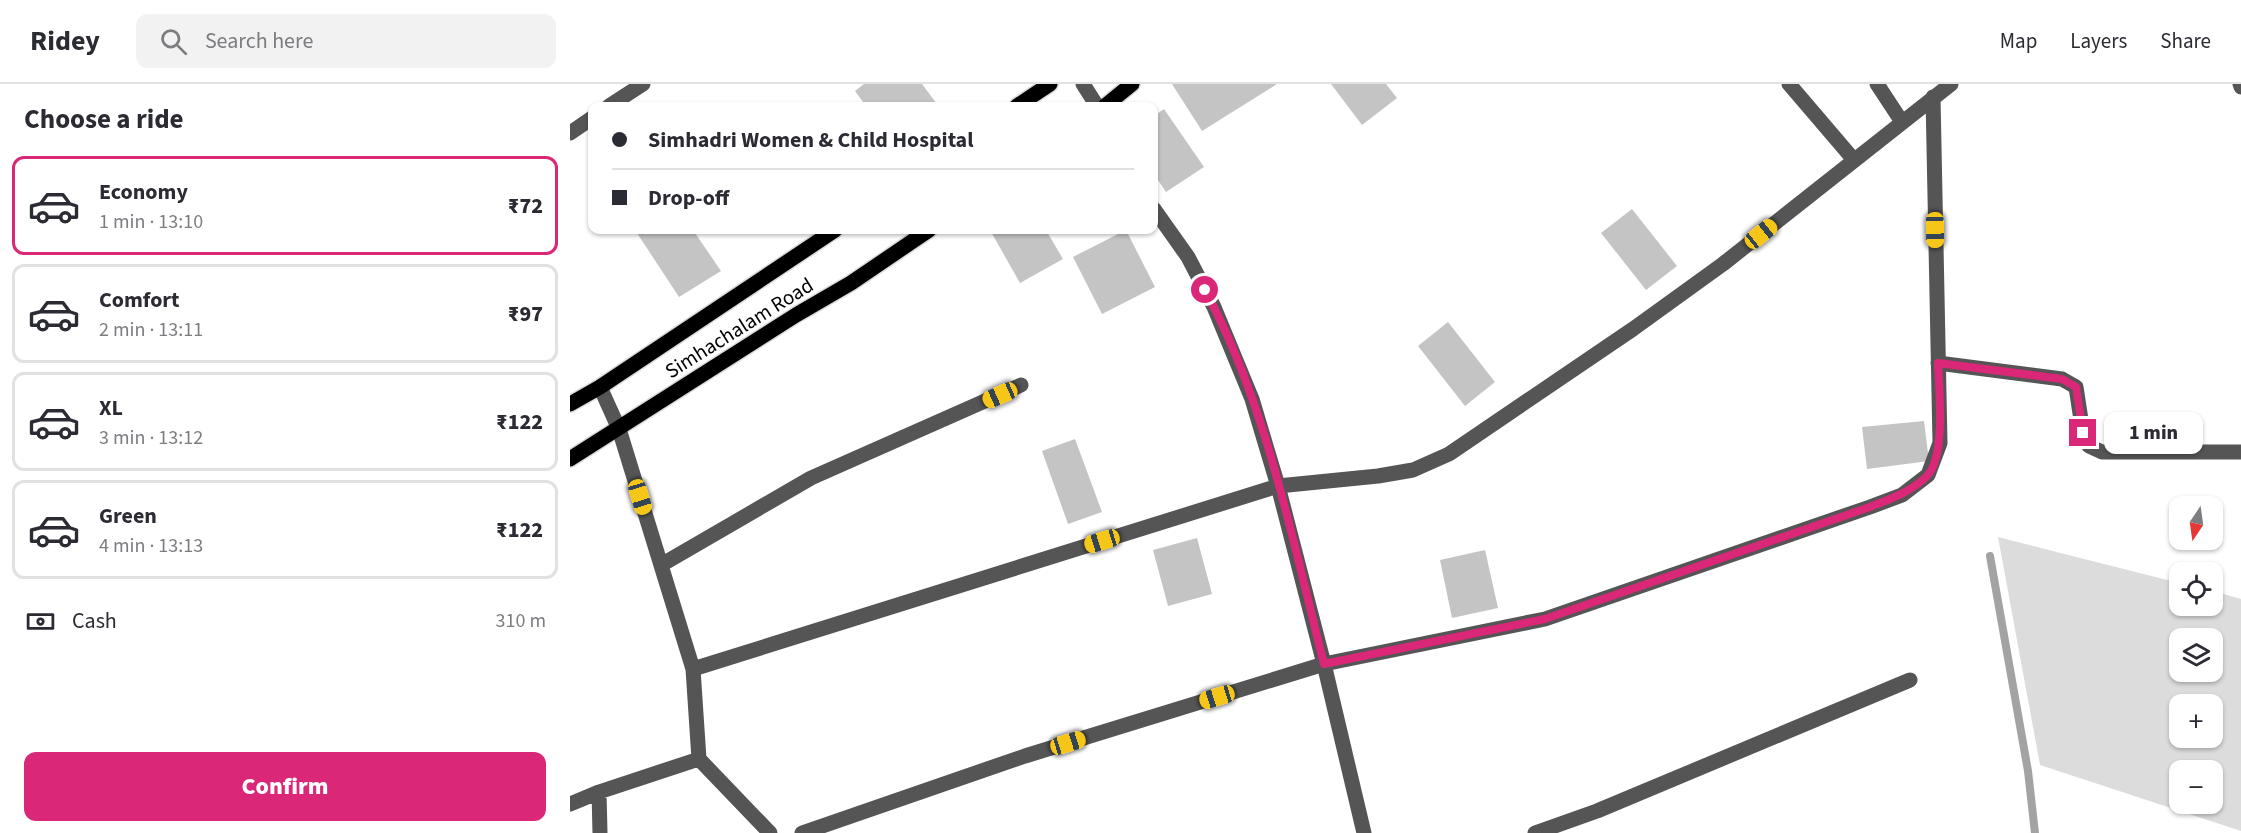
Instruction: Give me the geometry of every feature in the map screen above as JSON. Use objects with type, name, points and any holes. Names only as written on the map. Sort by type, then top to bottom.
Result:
[{"type":"main road","points":[[1023,102],[1050,84]]},
{"type":"main road","points":[[1110,102],[1132,84]]},
{"type":"main road","points":[[570,404],[600,387],[829,234]]},
{"type":"main road","name":"Simhachalam Road","points":[[570,459],[796,315],[852,283],[922,234]]},
{"type":"street","points":[[615,102],[643,84]]},
{"type":"street","points":[[1083,84],[1094,102]]},
{"type":"street","points":[[1789,84],[1854,160]]},
{"type":"street","points":[[1877,84],[1902,122]]},
{"type":"street","points":[[693,669],[1278,486],[1378,476],[1413,470],[1449,454],[1714,271],[1951,84]]},
{"type":"street","points":[[802,833],[1025,756],[1324,664],[1545,619],[1902,495],[1928,475],[1940,443],[1933,97]]},
{"type":"street","points":[[570,133],[588,121]]},
{"type":"street","points":[[1158,214],[1188,257],[1214,307],[1252,399],[1278,486],[1324,664],[1364,833]]},
{"type":"street","points":[[1938,363],[2062,379],[2076,387],[2083,433],[2089,446],[2102,452],[2241,452]]},
{"type":"street","points":[[661,565],[811,478],[1021,385]]},
{"type":"street","points":[[600,387],[619,429],[693,669],[699,759],[770,833]]},
{"type":"street","points":[[1536,833],[1597,811],[1910,680]]},
{"type":"street","points":[[570,804],[699,759]]},
{"type":"street","points":[[599,792],[600,833]]},
{"type":"shaded area","points":[[1998,537],[2169,580],[2169,616],[2223,616],[2223,594],[2241,599],[2241,831],[2189,814],[2223,814],[2223,760],[2169,760],[2169,807],[2040,765]]},
{"type":"building","points":[[864,84],[922,84],[936,102],[863,102],[855,91]]},
{"type":"building","points":[[1172,84],[1277,84],[1202,131]]},
{"type":"building","points":[[1331,84],[1386,84],[1397,98],[1362,125]]},
{"type":"building","points":[[1164,109],[1204,167],[1166,192],[1158,180],[1158,113]]},
{"type":"building","points":[[1632,209],[1677,266],[1646,290],[1601,233]]},
{"type":"building","points":[[638,234],[696,234],[721,271],[679,297]]},
{"type":"building","points":[[992,234],[1048,234],[1063,259],[1020,283]]},
{"type":"building","points":[[1118,234],[1128,234],[1155,287],[1102,314],[1073,257]]},
{"type":"building","points":[[1448,322],[1495,382],[1465,406],[1418,346]]},
{"type":"building","points":[[1924,421],[1929,461],[1867,469],[1862,427]]},
{"type":"building","points":[[1075,439],[1102,512],[1068,524],[1042,451]]},
{"type":"building","points":[[1197,538],[1212,594],[1168,606],[1153,550]]},
{"type":"building","points":[[1485,550],[1498,608],[1452,618],[1440,560]]},
{"type":"waterway","points":[[1990,556],[2028,771],[2035,833]]},
{"type":"route","points":[[1205,290],[1252,399],[1278,486],[1324,664],[1545,619],[1902,495],[1928,475],[1940,443],[1938,363],[2062,379],[2076,387],[2083,433]]}]
